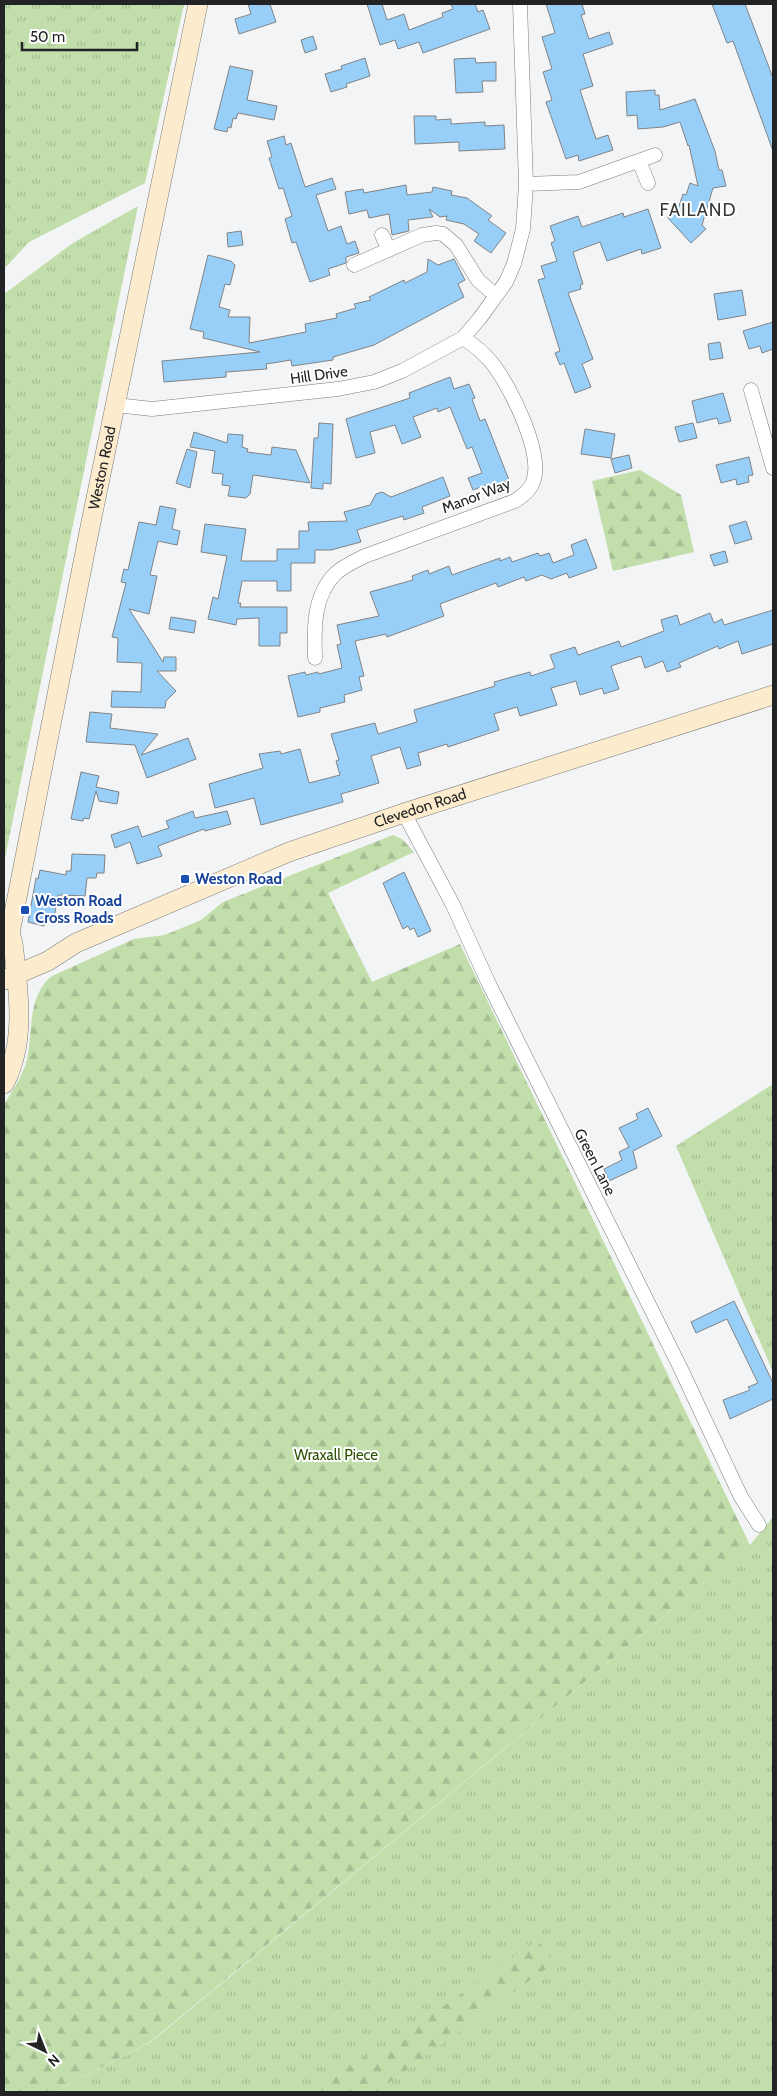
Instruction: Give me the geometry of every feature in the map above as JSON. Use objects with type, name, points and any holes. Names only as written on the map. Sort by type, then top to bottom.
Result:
[{"type":"main road","name":"Weston Road","points":[[4,1084],[16,1054],[18,1013],[10,970],[7,938],[198,4]]},
{"type":"main road","name":"Clevedon Road","points":[[10,970],[48,948],[76,943],[274,858],[404,813],[773,695]]},
{"type":"street","name":"Hill Drive","points":[[116,405],[152,409],[338,390],[374,382],[395,374],[463,338],[506,282],[520,246],[526,184],[520,4]]},
{"type":"street","points":[[526,184],[579,182],[655,155]]},
{"type":"street","points":[[640,161],[648,183]]},
{"type":"street","points":[[354,265],[429,233],[443,234],[456,245],[473,273],[496,296]]},
{"type":"street","points":[[382,235],[389,250]]},
{"type":"street","name":"Manor Way","points":[[315,658],[308,638],[322,594],[335,574],[365,556],[515,501],[526,494],[533,483],[536,458],[526,426],[499,373],[481,350],[463,338]]},
{"type":"street","points":[[751,390],[773,468]]},
{"type":"street","name":"Green Lane","points":[[404,813],[453,905],[488,982],[679,1365],[741,1497],[759,1525]]},
{"type":"green space","points":[[4,4],[184,4],[145,183],[29,242],[6,267],[4,264]]},
{"type":"green space","points":[[138,206],[4,863],[4,294],[73,243]]},
{"type":"green space","points":[[640,470],[681,495],[694,552],[613,571],[592,481]]},
{"type":"green space","name":"Wraxall Piece","points":[[393,835],[402,839],[414,852],[328,893],[372,982],[460,944],[750,1545],[150,2042],[54,2092],[4,2092],[4,1105],[20,1077],[27,1060],[32,1015],[38,993],[52,976],[134,939],[165,935],[201,920],[223,902]]},
{"type":"green space","points":[[773,1084],[773,1372],[676,1146]]},
{"type":"green space","points":[[773,1517],[773,2092],[54,2092],[151,2042],[750,1545]]},
{"type":"green space","points":[[538,1940],[554,1963],[376,2092],[301,2092],[394,2041]]},
{"type":"building","points":[[248,4],[270,4],[276,22],[239,34],[235,19],[251,14]]},
{"type":"building","points":[[367,4],[382,4],[387,20],[404,14],[409,30],[443,17],[442,13],[453,9],[451,4],[475,4],[478,12],[483,10],[490,29],[423,53],[419,42],[398,49],[395,40],[380,45]]},
{"type":"building","points":[[546,4],[582,4],[585,14],[581,15],[589,39],[609,32],[613,44],[583,54],[593,86],[580,90],[596,139],[608,135],[613,150],[579,161],[578,155],[566,159],[546,102],[552,100],[543,72],[552,69],[542,37],[555,33]]},
{"type":"building","points":[[712,4],[745,4],[773,78],[773,151],[733,41],[727,43]]},
{"type":"building","points":[[313,36],[317,49],[305,53],[301,40]]},
{"type":"building","points":[[365,58],[370,76],[346,84],[347,87],[331,92],[325,74],[342,69],[341,66]]},
{"type":"building","points":[[475,58],[476,63],[496,62],[496,81],[482,81],[483,92],[456,93],[454,59]]},
{"type":"building","points":[[230,66],[253,71],[247,100],[277,106],[274,120],[238,113],[236,119],[233,118],[231,128],[228,127],[227,132],[214,129]]},
{"type":"building","points":[[655,90],[655,95],[659,95],[660,110],[695,99],[715,151],[719,170],[722,170],[726,186],[713,188],[702,225],[706,229],[691,243],[667,217],[679,206],[683,194],[686,195],[690,183],[698,186],[689,145],[680,122],[663,127],[638,129],[637,115],[627,116],[626,92]]},
{"type":"building","points":[[414,116],[436,116],[436,120],[451,119],[451,124],[485,122],[485,126],[504,125],[505,149],[459,151],[459,142],[415,144]]},
{"type":"building","points":[[284,136],[286,145],[291,143],[305,187],[332,178],[336,189],[316,195],[328,231],[341,226],[347,244],[355,241],[359,253],[346,257],[346,263],[328,269],[330,275],[310,282],[296,242],[292,243],[285,219],[292,216],[283,188],[279,189],[269,158],[272,157],[267,141]]},
{"type":"building","points":[[406,185],[407,195],[432,192],[433,187],[452,191],[451,195],[467,198],[492,216],[488,220],[506,233],[491,253],[474,241],[479,234],[464,224],[446,220],[447,216],[440,217],[429,209],[433,217],[408,220],[409,231],[392,235],[389,214],[369,218],[367,210],[349,214],[345,192],[363,189],[364,193]]},
{"type":"building","points":[[648,209],[661,248],[642,254],[641,249],[607,261],[600,242],[573,252],[583,284],[580,285],[581,289],[568,293],[593,359],[582,364],[591,387],[575,393],[564,363],[560,365],[555,353],[560,351],[538,280],[545,278],[541,266],[557,261],[551,243],[555,241],[550,226],[578,216],[582,227],[623,213],[624,217]]},
{"type":"building","points":[[241,231],[243,245],[228,247],[227,233]]},
{"type":"building","points":[[208,255],[231,261],[235,265],[230,285],[225,284],[219,307],[230,310],[228,317],[250,317],[249,343],[306,332],[305,324],[337,318],[336,314],[356,308],[354,304],[371,300],[369,297],[404,280],[405,283],[427,272],[428,259],[438,265],[454,259],[465,280],[458,284],[464,297],[374,345],[333,357],[333,360],[292,366],[291,360],[266,364],[267,369],[226,372],[226,377],[164,382],[162,361],[260,352],[203,338],[204,332],[190,329]]},
{"type":"building","points":[[742,290],[746,315],[718,320],[714,294]]},
{"type":"building","points":[[773,322],[773,349],[762,353],[760,346],[749,349],[743,331]]},
{"type":"building","points":[[720,342],[723,358],[710,360],[708,344]]},
{"type":"building","points":[[450,377],[454,389],[469,384],[475,398],[472,399],[480,421],[485,419],[509,480],[487,488],[486,485],[473,490],[468,478],[482,473],[472,447],[467,449],[450,407],[438,412],[437,408],[413,417],[421,437],[402,444],[395,425],[370,432],[375,453],[356,458],[346,419],[410,398],[409,393]]},
{"type":"building","points":[[723,393],[731,421],[719,424],[717,418],[697,423],[692,401]]},
{"type":"building","points":[[319,423],[333,424],[331,484],[323,483],[323,489],[311,488],[314,438],[318,438]]},
{"type":"building","points":[[693,423],[697,438],[679,442],[675,427]]},
{"type":"building","points":[[585,429],[615,434],[611,458],[581,454]]},
{"type":"building","points":[[194,432],[227,443],[228,434],[243,435],[242,447],[248,449],[247,452],[271,455],[272,447],[296,450],[310,483],[253,475],[250,494],[246,498],[228,496],[230,486],[222,485],[223,474],[212,473],[215,451],[190,447]]},
{"type":"building","points":[[187,449],[197,452],[190,488],[176,483]]},
{"type":"building","points":[[629,455],[632,468],[615,473],[611,459]]},
{"type":"building","points":[[749,457],[753,475],[748,476],[749,482],[737,485],[736,479],[721,483],[716,465]]},
{"type":"building","points":[[443,477],[450,496],[422,507],[424,513],[404,520],[403,516],[357,530],[361,542],[331,550],[315,550],[315,563],[291,563],[291,591],[277,591],[277,581],[242,581],[238,603],[241,603],[240,607],[287,607],[287,633],[280,633],[280,646],[259,646],[259,618],[237,619],[236,625],[208,619],[213,597],[218,599],[227,556],[201,552],[205,524],[246,529],[241,561],[277,561],[277,549],[299,549],[299,531],[309,531],[308,522],[347,521],[344,512],[370,505],[376,494],[382,492],[391,497]]},
{"type":"building","points":[[160,506],[176,509],[172,529],[180,531],[177,545],[158,541],[150,575],[157,576],[149,614],[129,609],[163,662],[164,657],[176,657],[176,671],[157,671],[176,691],[166,701],[165,708],[111,707],[112,691],[141,692],[142,663],[117,662],[118,638],[112,637],[126,583],[121,582],[124,569],[128,570],[139,522],[156,525]]},
{"type":"building","points":[[746,521],[752,539],[735,544],[729,526]]},
{"type":"building","points":[[586,539],[597,568],[569,578],[567,573],[551,579],[542,575],[526,581],[524,577],[498,587],[496,583],[440,604],[444,616],[387,637],[386,634],[355,641],[364,676],[359,677],[362,690],[344,695],[345,702],[320,708],[320,712],[298,717],[288,676],[305,672],[306,675],[318,672],[319,674],[342,668],[337,645],[341,644],[337,625],[379,616],[370,592],[413,580],[412,576],[428,570],[429,574],[449,566],[452,575],[500,558],[500,561],[510,557],[512,562],[538,553],[540,556],[549,553],[553,563],[574,555],[571,545]]},
{"type":"building","points":[[725,551],[728,562],[714,566],[710,555]]},
{"type":"building","points":[[773,610],[773,644],[742,654],[738,641],[719,649],[718,646],[679,663],[681,667],[667,672],[663,661],[645,668],[641,656],[611,666],[619,689],[604,694],[602,688],[580,695],[576,681],[551,688],[557,705],[520,716],[517,707],[494,714],[499,730],[448,747],[447,744],[418,753],[421,765],[407,769],[400,747],[371,756],[379,783],[341,794],[343,802],[261,825],[254,798],[215,808],[209,784],[263,768],[259,754],[280,751],[281,754],[300,749],[309,783],[340,775],[336,761],[339,760],[331,734],[375,723],[378,734],[417,722],[414,710],[495,686],[494,682],[530,672],[531,676],[555,668],[550,655],[575,647],[578,655],[619,641],[621,647],[664,631],[661,620],[677,615],[680,625],[710,613],[714,623],[722,619],[724,625]]},
{"type":"building","points":[[171,617],[196,621],[194,633],[169,629]]},
{"type":"building","points":[[90,712],[112,714],[110,728],[158,734],[141,755],[188,738],[196,759],[147,778],[135,745],[86,742]]},
{"type":"building","points":[[81,772],[99,776],[96,787],[119,792],[117,804],[99,801],[96,791],[89,819],[84,818],[83,821],[71,819]]},
{"type":"building","points":[[193,811],[195,818],[227,811],[231,824],[205,831],[204,829],[158,846],[162,856],[137,864],[130,842],[115,848],[111,835],[138,826],[142,837],[169,828],[166,821]]},
{"type":"building","points":[[72,854],[105,855],[104,873],[97,873],[96,878],[87,878],[85,896],[58,895],[54,918],[46,916],[44,926],[28,922],[36,878],[38,879],[40,870],[66,875],[66,871],[71,871]]},
{"type":"building","points":[[404,872],[431,931],[418,937],[414,928],[410,930],[408,926],[403,929],[383,883]]},
{"type":"building","points":[[648,1108],[662,1136],[633,1151],[637,1168],[609,1181],[604,1169],[622,1160],[619,1152],[629,1147],[619,1128],[638,1119],[636,1114]]},
{"type":"building","points":[[734,1301],[773,1383],[773,1399],[730,1419],[723,1400],[750,1390],[748,1387],[758,1383],[727,1319],[696,1333],[691,1322]]},
{"type":"place","name":"Weston Road","points":[[185,879]]},
{"type":"place","name":"Weston Road Cross Roads","points":[[25,910]]},
{"type":"district","name":"FAILAND","points":[[698,210]]}]
